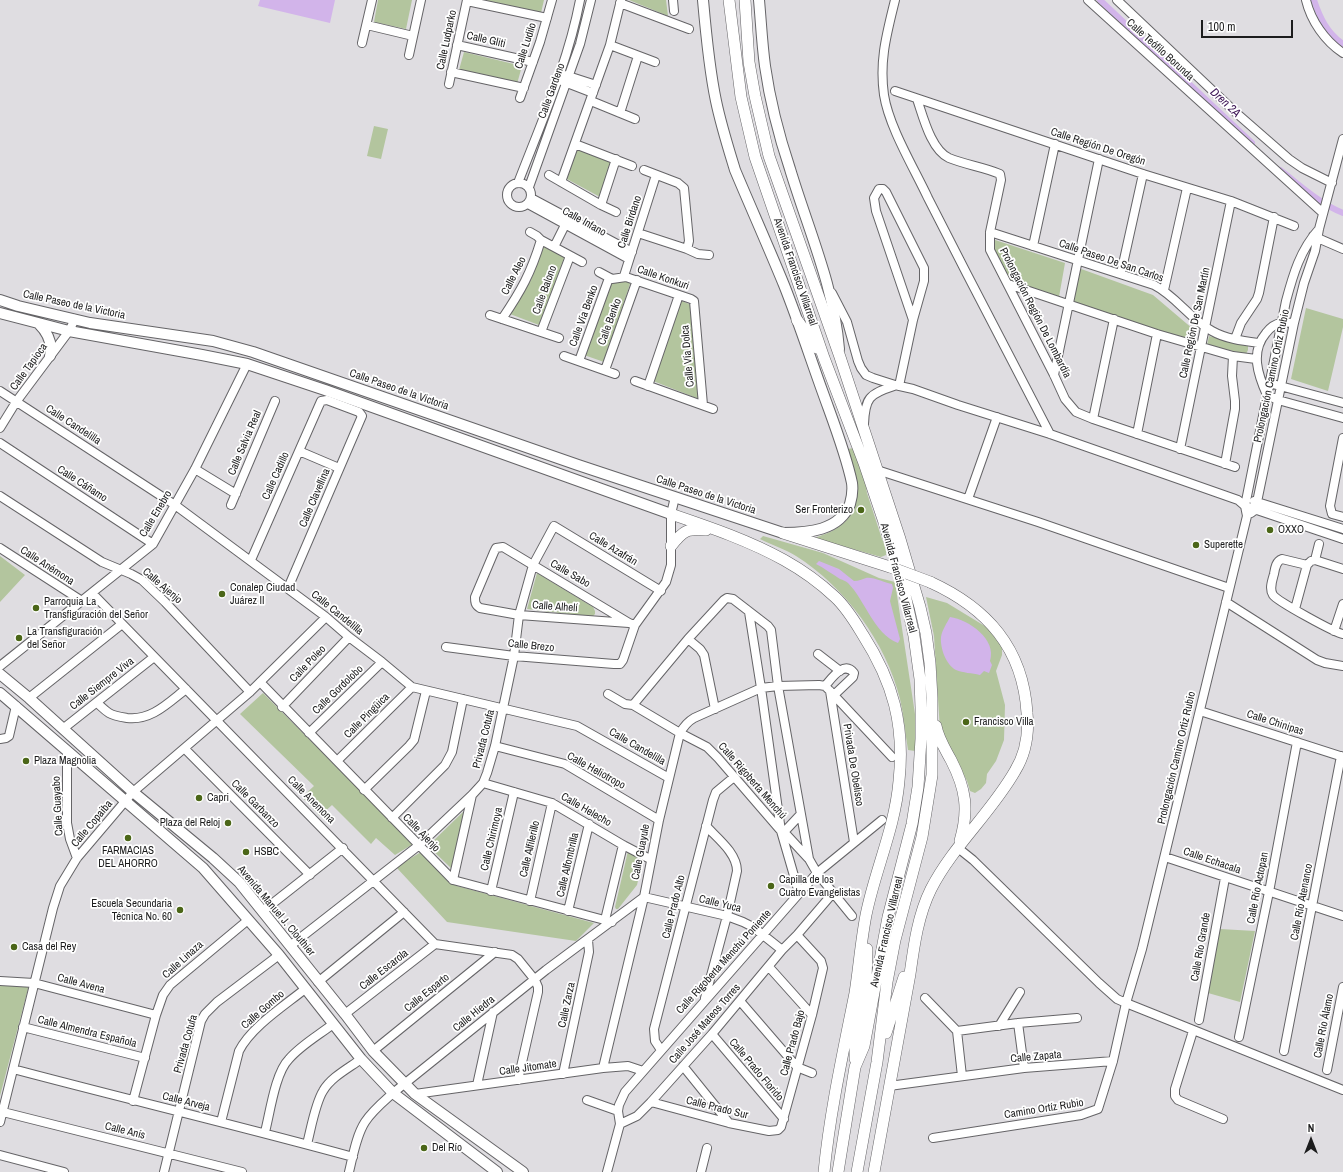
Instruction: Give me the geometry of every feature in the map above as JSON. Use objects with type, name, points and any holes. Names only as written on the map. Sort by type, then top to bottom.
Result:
[{"type":"highway","name":"Avenida Francisco Villarreal","points":[[729,0],[732,35],[741,97],[755,157],[824,358],[864,463],[885,526],[904,590],[914,636],[920,679],[921,708],[918,787],[912,824],[888,917],[864,1046],[856,1067],[838,1172]]},
{"type":"highway","name":"Avenida Francisco Villarreal","points":[[745,0],[751,75],[757,108],[769,156],[840,358],[894,519],[920,606],[926,633],[930,663],[932,698],[932,775],[922,837],[895,940],[877,1062],[857,1172]]},
{"type":"highway","points":[[797,320],[824,358]]},
{"type":"highway","points":[[671,514],[722,532],[785,560],[812,578],[836,598],[853,619],[870,646],[888,683],[895,706],[899,733],[899,781],[890,829],[866,916],[855,991],[836,1083],[824,1172]]},
{"type":"highway","points":[[671,546],[680,535],[690,529],[722,532]]},
{"type":"highway","points":[[782,533],[890,568],[930,582],[952,592],[968,603],[996,629],[1008,647],[1018,668],[1024,686],[1027,707],[1027,737],[1022,757],[1016,771],[1001,794],[942,870],[926,899],[920,918],[875,1168]]},
{"type":"highway","points":[[932,698],[937,732],[961,781],[965,797],[966,817],[958,848]]},
{"type":"highway","points":[[856,1067],[855,1047],[866,982],[871,894]]},
{"type":"highway","points":[[877,1062],[903,978],[914,949]]},
{"type":"main road","points":[[703,0],[711,76],[723,130],[735,170],[797,320],[838,438],[852,484],[850,503],[846,513],[840,520],[813,532],[782,533]]},
{"type":"main road","points":[[759,0],[765,66],[776,121],[790,170],[813,234],[830,290],[838,326],[840,358]]},
{"type":"main road","name":"Calle Paseo de la Victoria","points":[[0,300],[18,306],[90,323],[213,341],[241,348],[578,465],[782,533]]},
{"type":"main road","points":[[0,312],[39,324],[69,331],[247,364],[671,514]]},
{"type":"main road","points":[[39,324],[48,336],[52,349],[50,356]]},
{"type":"main road","name":"Avenida Manuel J. Clouthier","points":[[0,674],[30,698],[134,792],[213,858],[239,882],[373,1051],[404,1084],[415,1094],[523,1172]]},
{"type":"main road","points":[[0,693],[203,868],[223,889],[279,955],[361,1059],[393,1093],[497,1172]]},
{"type":"main road","points":[[203,868],[213,858]]},
{"type":"street","points":[[362,43],[372,0]]},
{"type":"street","points":[[409,55],[421,0]]},
{"type":"street","name":"Calle Ludilo","points":[[520,98],[552,0]]},
{"type":"street","name":"Calle Gardeno","points":[[518,183],[559,76],[571,39],[580,0]]},
{"type":"street","name":"Calle Gardeno","points":[[528,187],[568,80],[582,38],[591,0]]},
{"type":"street","points":[[673,0],[674,11]]},
{"type":"street","points":[[895,0],[886,37],[882,67],[884,97],[888,112],[906,153],[948,237],[1050,434]]},
{"type":"street","name":"Calle Teófilo Borunda","points":[[1088,0],[1324,210]]},
{"type":"street","name":"Calle Teófilo Borunda","points":[[1117,0],[1234,112],[1289,160],[1331,186]]},
{"type":"street","points":[[1306,0],[1309,11],[1323,34],[1329,42],[1343,52]]},
{"type":"street","points":[[467,1],[547,18]]},
{"type":"street","name":"Calle Ludparko","points":[[449,84],[467,1]]},
{"type":"street","points":[[561,182],[610,45],[621,1],[689,29]]},
{"type":"street","points":[[367,25],[413,36]]},
{"type":"street","name":"Calle Gliti","points":[[458,45],[533,62]]},
{"type":"street","points":[[610,45],[655,62]]},
{"type":"street","points":[[620,113],[638,56]]},
{"type":"street","points":[[451,72],[524,88]]},
{"type":"street","points":[[559,76],[595,89]]},
{"type":"street","name":"Calle Región De Oregón","points":[[895,91],[1143,174],[1231,201],[1294,226]]},
{"type":"street","name":"Prolongación Región De Lombardía","points":[[917,99],[931,137],[941,153],[950,158],[1000,174],[1001,180],[990,232],[990,250],[1065,399],[1072,409],[1093,419],[1235,468]]},
{"type":"street","points":[[590,102],[634,119]]},
{"type":"street","points":[[1343,139],[1317,234],[1343,249]]},
{"type":"street","points":[[575,144],[632,166]]},
{"type":"street","points":[[1033,246],[1056,144]]},
{"type":"street","points":[[601,205],[616,159]]},
{"type":"street","points":[[1054,375],[1099,159]]},
{"type":"street","points":[[644,170],[678,183],[684,188],[689,241],[687,249]]},
{"type":"street","points":[[1121,274],[1143,174]]},
{"type":"street","points":[[549,175],[616,212]]},
{"type":"street","name":"Calle Birdano","points":[[624,276],[656,175]]},
{"type":"street","points":[[518,183],[528,187],[531,192],[530,201],[523,207],[516,207],[507,199],[507,193],[510,187],[518,183]]},
{"type":"street","points":[[1164,290],[1187,188]]},
{"type":"street","points":[[897,386],[924,281],[924,268],[886,192],[883,189],[879,189],[874,198],[876,211],[913,320]]},
{"type":"street","name":"Calle Infano","points":[[530,201],[631,256]]},
{"type":"street","name":"Calle Región De San Martín","points":[[1180,449],[1231,201]]},
{"type":"street","points":[[1235,339],[1241,323],[1259,293],[1274,217]]},
{"type":"street","points":[[554,248],[567,221]]},
{"type":"street","points":[[530,232],[554,248],[582,262]]},
{"type":"street","name":"Calle Paseo De San Carlos","points":[[990,232],[1154,285],[1164,290],[1212,331],[1235,339],[1259,343]]},
{"type":"street","points":[[638,233],[698,254],[709,255]]},
{"type":"street","name":"Prolongación Camino Ortiz Rubio","points":[[1126,1003],[1137,971],[1247,516],[1246,502],[1281,322],[1294,270],[1304,249],[1317,234]]},
{"type":"street","name":"Prolongación Camino Ortiz Rubio","points":[[1256,506],[1294,323],[1317,234]]},
{"type":"street","name":"Calle Aleo","points":[[502,319],[524,285],[535,260],[541,240]]},
{"type":"street","name":"Calle Balono","points":[[541,332],[570,256]]},
{"type":"street","points":[[599,272],[609,278]]},
{"type":"street","name":"Calle Konkuri","points":[[609,278],[615,280],[624,276],[637,280],[690,299],[695,305]]},
{"type":"street","name":"Calle Vía Benko","points":[[579,361],[609,278]]},
{"type":"street","name":"Calle Benko","points":[[605,370],[637,280]]},
{"type":"street","points":[[1008,284],[1157,334],[1233,356],[1256,359]]},
{"type":"street","points":[[830,290],[848,322],[858,361],[866,375],[1050,434],[1246,502],[1343,539]]},
{"type":"street","name":"Calle Vía Dolca","points":[[648,386],[679,295]]},
{"type":"street","name":"Calle Vía Dolca","points":[[695,305],[703,405]]},
{"type":"street","points":[[490,315],[558,338]]},
{"type":"street","name":"Calle Tapioca","points":[[0,428],[16,402],[69,331],[75,319]]},
{"type":"street","points":[[1093,419],[1114,319]]},
{"type":"street","points":[[1294,323],[1281,322],[1269,330],[1259,343],[1256,359],[1258,375],[1267,395],[1278,400],[1343,418]]},
{"type":"street","points":[[1137,434],[1157,334]]},
{"type":"street","name":"Calle Vía Benko","points":[[564,356],[615,374]]},
{"type":"street","points":[[1225,464],[1235,410],[1232,376],[1233,356]]},
{"type":"street","name":"Calle Enebro","points":[[0,666],[153,544],[194,469],[247,364]]},
{"type":"street","name":"Calle Vía Dolca","points":[[635,381],[713,409]]},
{"type":"street","points":[[1269,383],[1343,403]]},
{"type":"street","points":[[864,429],[865,412],[868,399],[878,392],[897,386]]},
{"type":"street","name":"Calle Candelilla","points":[[0,391],[175,505],[326,617],[349,638],[412,686],[426,691],[577,726],[669,778]]},
{"type":"street","points":[[1308,408],[1312,394]]},
{"type":"street","name":"Calle Clavellina","points":[[288,588],[362,416],[359,412],[327,400],[321,401]]},
{"type":"street","name":"Calle Salvia Real","points":[[231,505],[275,401]]},
{"type":"street","name":"Calle Cadillo","points":[[251,560],[321,401]]},
{"type":"street","points":[[968,500],[997,417]]},
{"type":"street","points":[[1343,438],[1330,506],[1332,514],[1343,518]]},
{"type":"street","name":"Calle Cáñamo","points":[[0,443],[153,544]]},
{"type":"street","points":[[299,451],[339,468]]},
{"type":"street","name":"Calle Salvia Real","points":[[194,469],[236,494]]},
{"type":"street","points":[[877,470],[1229,588]]},
{"type":"street","name":"Calle Ajenjo","points":[[0,496],[102,562],[131,574],[150,587],[166,602],[250,692]]},
{"type":"street","points":[[632,624],[661,591],[669,574],[671,514],[675,497]]},
{"type":"street","points":[[1247,516],[1256,506]]},
{"type":"street","points":[[1256,506],[1343,529]]},
{"type":"street","name":"Privada Cotufa","points":[[290,946],[418,846],[483,783],[495,746],[514,656],[519,615],[533,565],[554,526]]},
{"type":"street","name":"Calle Azafrán","points":[[554,526],[661,591]]},
{"type":"street","points":[[1295,609],[1307,565],[1314,560],[1320,544]]},
{"type":"street","name":"Calle Sabo","points":[[480,608],[476,606],[475,597],[496,548],[503,547],[632,624]]},
{"type":"street","name":"Calle Anémona","points":[[0,548],[82,601]]},
{"type":"street","points":[[1307,565],[1285,559],[1279,560],[1276,564],[1271,585],[1272,594],[1274,597],[1334,631],[1343,634]]},
{"type":"street","points":[[1314,560],[1343,569]]},
{"type":"street","name":"Calle Anemona","points":[[92,593],[343,848],[435,944]]},
{"type":"street","points":[[633,705],[688,639],[726,598],[732,599],[768,626],[771,630],[778,686],[809,859],[817,873],[852,916]]},
{"type":"street","points":[[1226,602],[1317,660],[1343,666]]},
{"type":"street","points":[[595,621],[600,611],[599,604]]},
{"type":"street","points":[[1334,631],[1343,604]]},
{"type":"street","name":"Calle Alhelí","points":[[480,608],[519,615],[632,624]]},
{"type":"street","points":[[749,612],[782,832],[799,894]]},
{"type":"street","name":"Calle Copaiba","points":[[0,1122],[53,908],[60,886],[77,858],[134,792],[250,692],[326,617]]},
{"type":"street","points":[[30,698],[122,624]]},
{"type":"street","name":"Calle Brezo","points":[[446,647],[514,656],[620,664],[626,657],[632,624]]},
{"type":"street","name":"Calle Poleo","points":[[282,707],[349,638]]},
{"type":"street","points":[[688,639],[700,649],[704,655],[715,709]]},
{"type":"street","points":[[818,654],[840,671]]},
{"type":"street","name":"Calle Siempre Viva","points":[[64,728],[154,657]]},
{"type":"street","name":"Calle Gordolobo","points":[[309,733],[382,662]]},
{"type":"street","points":[[845,668],[850,669],[854,675],[830,691],[840,671],[845,668]]},
{"type":"street","name":"Calle Ajenjo","points":[[260,682],[282,707],[453,880],[608,921]]},
{"type":"street","points":[[680,733],[689,721],[761,688],[819,685],[830,691]]},
{"type":"street","name":"Calle Pingüica","points":[[337,761],[412,686]]},
{"type":"street","points":[[97,703],[110,714],[119,717],[132,719],[146,717],[157,712],[186,689]]},
{"type":"street","points":[[364,790],[414,740],[426,691]]},
{"type":"street","name":"Privada De Obelisco","points":[[830,691],[892,757]]},
{"type":"street","name":"Privada De Obelisco","points":[[830,691],[854,842]]},
{"type":"street","name":"Calle Rigoberta Menchú","points":[[608,694],[625,704],[633,705],[707,747],[782,832],[809,859]]},
{"type":"street","points":[[392,818],[445,765],[449,759],[452,752],[464,699]]},
{"type":"street","points":[[0,739],[9,736],[16,706]]},
{"type":"street","name":"Calle Chinipas","points":[[1200,711],[1342,757]]},
{"type":"street","name":"Calle Guayule","points":[[603,1068],[644,897],[650,859],[680,733]]},
{"type":"street","name":"Calle Río Actopan","points":[[1239,1037],[1269,892],[1297,742]]},
{"type":"street","name":"Calle Heliotropo","points":[[495,746],[565,764],[659,820]]},
{"type":"street","name":"Calle Garbanzo","points":[[185,749],[310,875]]},
{"type":"street","name":"Calle Guayabo","points":[[67,751],[67,823],[70,839],[77,858]]},
{"type":"street","name":"Calle Río Atenanco","points":[[1284,1052],[1342,757]]},
{"type":"street","name":"Calle Prado Alto","points":[[660,1050],[655,1041],[654,1030],[713,800],[716,792],[734,777]]},
{"type":"street","name":"Calle Helecho","points":[[483,783],[552,803],[623,845],[650,859]]},
{"type":"street","name":"Calle Chirimoya","points":[[491,891],[514,792]]},
{"type":"street","points":[[453,880],[472,795]]},
{"type":"street","name":"Calle Alfilerillo","points":[[530,901],[552,803]]},
{"type":"street","points":[[782,832],[800,815]]},
{"type":"street","points":[[817,873],[882,820]]},
{"type":"street","name":"Calle Alfombrilla","points":[[568,911],[589,824]]},
{"type":"street","points":[[704,1000],[727,916],[737,871],[737,864],[731,853],[706,826]]},
{"type":"street","points":[[608,921],[623,845]]},
{"type":"street","points":[[263,911],[343,848]]},
{"type":"street","points":[[958,848],[973,860],[1118,999],[1193,1031],[1343,1090]]},
{"type":"street","name":"Calle Echacala","points":[[1165,857],[1343,916]]},
{"type":"street","name":"Calle Rigoberta Menchú Poniente","points":[[620,1124],[618,1111],[620,1099],[660,1050],[817,873]]},
{"type":"street","name":"Calle Río Grande","points":[[1199,1020],[1225,878]]},
{"type":"street","name":"Calle José Mateos Torres","points":[[620,1124],[636,1116],[651,1102],[712,1034],[782,950],[833,893]]},
{"type":"street","name":"Calle Yuca","points":[[644,897],[727,916],[743,922],[753,927],[782,950]]},
{"type":"street","name":"Calle Hiedra","points":[[349,1172],[358,1136],[364,1123],[370,1115],[393,1093],[493,1012],[588,940],[608,921],[644,897]]},
{"type":"street","points":[[318,982],[404,912]]},
{"type":"street","name":"Calle Linaza","points":[[133,1100],[156,1015],[164,995],[170,985],[248,920]]},
{"type":"street","name":"Calle Prado Bajo","points":[[778,1130],[784,1119],[812,1016],[823,968],[820,961],[797,935]]},
{"type":"street","name":"Calle Zarza","points":[[563,1074],[590,952],[588,940]]},
{"type":"street","points":[[435,944],[512,955],[518,959],[535,980],[538,987],[538,992],[518,1080]]},
{"type":"street","name":"Calle Escarola","points":[[345,1014],[435,944]]},
{"type":"street","name":"Calle Esparto","points":[[373,1051],[495,952]]},
{"type":"street","name":"Privada Cotufa","points":[[164,1172],[201,1021],[205,1014],[217,1002],[279,955]]},
{"type":"street","points":[[769,967],[812,1016]]},
{"type":"street","name":"Calle Avena","points":[[0,981],[34,983],[156,1015]]},
{"type":"street","name":"Calle Río Álamo","points":[[1327,1070],[1343,987]]},
{"type":"street","name":"Calle Gombo","points":[[221,1122],[242,1044],[255,1030],[305,989]]},
{"type":"street","points":[[999,1026],[1020,992]]},
{"type":"street","points":[[926,998],[957,1031],[962,1076]]},
{"type":"street","points":[[740,1001],[798,1067],[812,1073]]},
{"type":"street","name":"Camino Ortíz Rubio","points":[[933,1138],[1081,1115],[1098,1109],[1112,1062],[1126,1003]]},
{"type":"street","points":[[477,1085],[493,1012]]},
{"type":"street","points":[[957,1031],[1018,1023],[1077,1018]]},
{"type":"street","points":[[1018,1023],[1024,1068]]},
{"type":"street","points":[[265,1132],[279,1078],[288,1059],[333,1024]]},
{"type":"street","name":"Calle Almendra Española","points":[[23,1027],[145,1058]]},
{"type":"street","points":[[1193,1031],[1175,1089],[1175,1096],[1178,1100],[1223,1119]]},
{"type":"street","name":"Calle Prado Florido","points":[[712,1034],[784,1119]]},
{"type":"street","points":[[307,1144],[320,1098],[324,1090],[334,1079],[361,1059]]},
{"type":"street","name":"Calle Zapata","points":[[888,1090],[962,1076],[1024,1068],[1112,1062]]},
{"type":"street","name":"Calle Jitomate","points":[[415,1094],[603,1068],[628,1066],[643,1071]]},
{"type":"street","points":[[683,1066],[729,1123]]},
{"type":"street","name":"Calle Arveja","points":[[13,1069],[265,1132],[353,1157]]},
{"type":"street","points":[[587,1100],[618,1111]]},
{"type":"street","name":"Calle Prado Sur","points":[[651,1102],[729,1123],[769,1131],[778,1130]]},
{"type":"street","name":"Calle Anís","points":[[2,1112],[242,1172]]},
{"type":"street","points":[[608,1172],[620,1124]]},
{"type":"street","points":[[701,1172],[707,1148]]},
{"type":"street","points":[[0,1155],[64,1172]]},
{"type":"green space","points":[[378,0],[412,0],[406,29],[374,22]]},
{"type":"green space","points":[[485,0],[544,0],[541,13]]},
{"type":"green space","points":[[629,0],[666,0],[668,16]]},
{"type":"green space","points":[[464,52],[522,66],[517,84],[459,70]]},
{"type":"green space","points":[[374,126],[388,129],[381,159],[367,156]]},
{"type":"green space","points":[[577,148],[611,162],[600,197],[565,178]]},
{"type":"green space","points":[[989,238],[1065,263],[1059,297],[1004,279]]},
{"type":"green space","points":[[544,246],[565,256],[539,325],[510,314],[531,280]]},
{"type":"green space","points":[[1073,266],[1153,295],[1193,329],[1190,341],[1067,300]]},
{"type":"green space","points":[[611,281],[631,281],[604,362],[584,355]]},
{"type":"green space","points":[[680,300],[691,305],[699,399],[653,381]]},
{"type":"green space","points":[[1306,308],[1343,319],[1343,327],[1328,391],[1291,379]]},
{"type":"green space","points":[[1209,336],[1248,346],[1248,350],[1246,354],[1207,345]]},
{"type":"green space","points":[[853,448],[865,481],[867,493],[882,539],[887,549],[886,555],[881,557],[814,538],[829,533],[837,528],[846,521],[852,512],[856,502],[857,492],[854,470],[848,449]]},
{"type":"green space","points":[[763,536],[823,553],[879,578],[895,582],[915,714],[915,751],[908,750],[900,699],[894,678],[874,637],[861,618],[831,583],[796,556],[760,539]]},
{"type":"green space","points":[[0,556],[25,575],[0,602]]},
{"type":"green space","points":[[537,573],[593,607],[595,614],[592,617],[527,609]]},
{"type":"green space","points":[[926,597],[947,603],[988,628],[1002,647],[1002,655],[996,671],[1005,705],[1004,740],[996,761],[987,774],[986,783],[975,793],[970,791],[967,781],[940,730],[934,636]]},
{"type":"green space","points":[[263,693],[413,844],[395,855],[376,838],[371,844],[332,805],[320,816],[302,797],[314,786],[240,714]]},
{"type":"green space","points":[[463,812],[465,813],[452,869],[428,846]]},
{"type":"green space","points":[[628,851],[643,859],[637,885],[618,909],[616,909],[615,907]]},
{"type":"green space","points":[[421,852],[457,886],[594,923],[576,941],[447,922],[396,867]]},
{"type":"green space","points":[[1220,929],[1255,931],[1240,1002],[1208,993]]},
{"type":"green space","points":[[0,985],[29,985],[0,1096]]},
{"type":"shaded area","points":[[260,0],[335,0],[330,23],[258,6]]},
{"type":"shaded area","points":[[819,561],[839,569],[854,581],[868,578],[892,584],[893,588],[890,601],[900,639],[898,643],[890,639],[876,625],[848,583],[816,564]]},
{"type":"shaded area","points":[[950,617],[973,626],[985,638],[991,653],[990,661],[992,665],[989,673],[984,671],[980,675],[962,672],[952,668],[949,664],[943,651],[941,637],[943,629]]},
{"type":"waterway","name":"Dren 2A","points":[[1100,0],[1252,143]]},
{"type":"waterway","points":[[1314,0],[1328,30],[1343,44]]},
{"type":"waterway","name":"Dren 2A","points":[[1280,170],[1326,205],[1343,213]]},
{"type":"place","name":"Ser Fronterizo","points":[[861,510]]},
{"type":"place","name":"OXXO","points":[[1270,530]]},
{"type":"place","name":"Superette","points":[[1196,545]]},
{"type":"place","name":"Conalep Ciudad Juárez II","points":[[222,594]]},
{"type":"place","name":"Parroquia La Transfiguración del Señor","points":[[36,608]]},
{"type":"place","name":"La Transfiguración del Señor","points":[[19,638]]},
{"type":"place","name":"Francisco Villa","points":[[966,722]]},
{"type":"place","name":"Plaza Magnolia","points":[[26,761]]},
{"type":"place","name":"Capri","points":[[199,798]]},
{"type":"place","name":"Plaza del Reloj","points":[[228,823]]},
{"type":"place","name":"FARMACIAS DEL AHORRO","points":[[128,838]]},
{"type":"place","name":"HSBC","points":[[246,852]]},
{"type":"place","name":"Capilla de los Cuatro Evangelistas","points":[[771,886]]},
{"type":"place","name":"Escuela Secundaria Técnica No. 60","points":[[180,910]]},
{"type":"place","name":"Casa del Rey","points":[[14,947]]},
{"type":"place","name":"Del Río","points":[[424,1148]]}]
